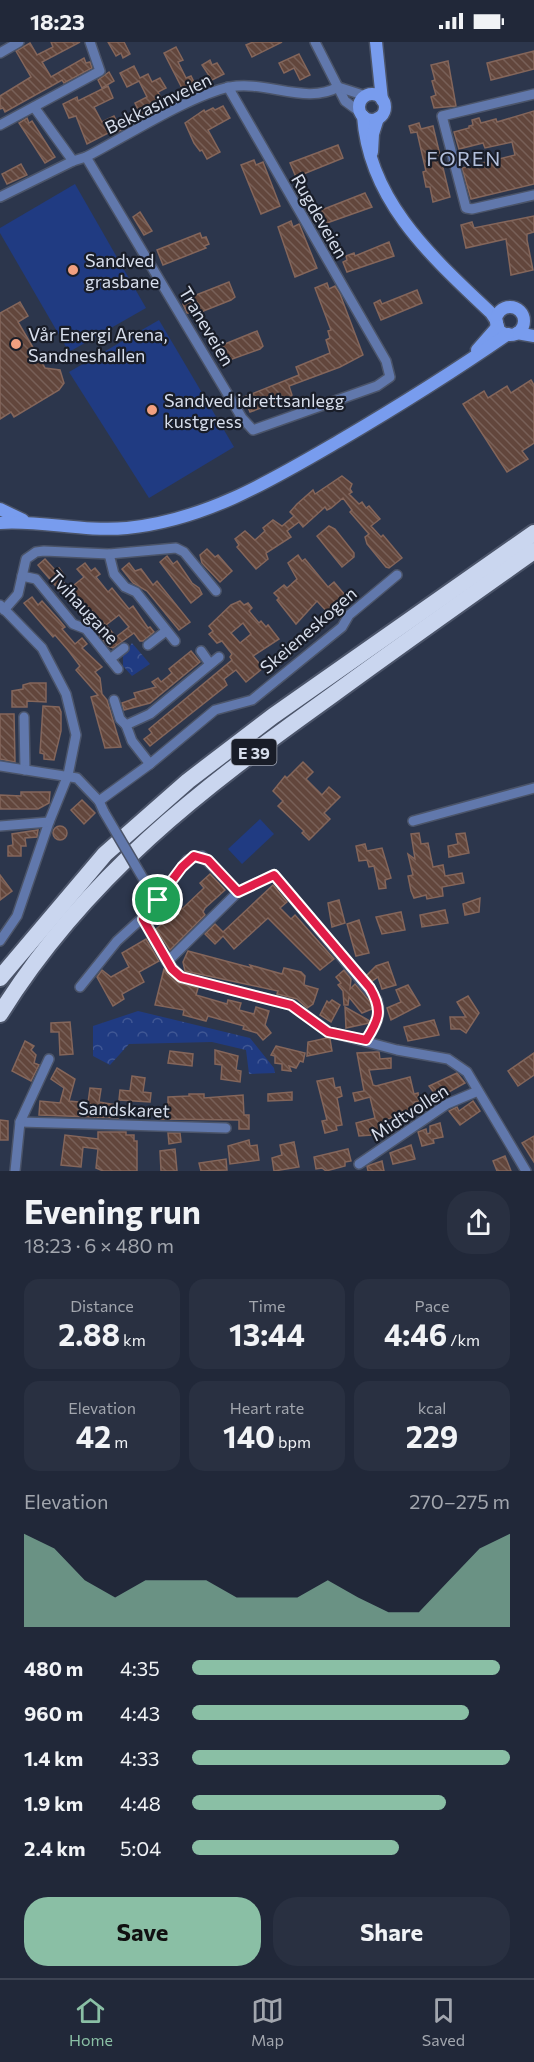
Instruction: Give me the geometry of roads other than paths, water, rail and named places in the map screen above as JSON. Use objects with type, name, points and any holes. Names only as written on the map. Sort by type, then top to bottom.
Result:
[{"type":"highway","name":"E 39","points":[[0,978],[105,854],[188,781],[273,716],[534,533]]},
{"type":"highway","name":"E 39","points":[[0,1014],[67,922],[118,865],[197,794],[534,551]]},
{"type":"highway","name":"E 39","points":[[0,1030],[47,957],[65,935],[67,922]]},
{"type":"highway","name":"E 39","points":[[0,988],[30,944]]},
{"type":"main road","points":[[376,48],[367,95],[360,103],[364,136],[386,194],[406,227],[436,262],[492,313],[497,324],[512,333],[534,336]]},
{"type":"main road","points":[[372,157],[373,134],[378,118],[384,110],[376,48]]},
{"type":"main road","points":[[367,95],[375,95],[382,100]]},
{"type":"main road","points":[[361,114],[372,120],[378,118]]},
{"type":"main road","points":[[0,523],[29,523],[66,529],[127,528],[168,521],[216,506],[280,475],[462,366],[529,322],[517,309],[505,308],[457,280]]},
{"type":"main road","points":[[462,366],[497,324],[499,313],[505,308]]},
{"type":"main road","points":[[0,509],[29,523]]},
{"type":"street","points":[[0,53],[19,42]]},
{"type":"street","points":[[0,125],[100,71],[90,42]]},
{"type":"street","points":[[315,42],[345,101],[361,114]]},
{"type":"street","name":"Bekkasinveien","points":[[0,197],[72,161],[86,157],[201,97],[228,87],[252,86],[325,94],[338,87]]},
{"type":"street","name":"Rugdeveien","points":[[228,87],[386,361]]},
{"type":"street","points":[[338,87],[367,95]]},
{"type":"street","points":[[534,94],[442,116],[466,208],[471,209],[534,195]]},
{"type":"street","points":[[34,107],[72,161]]},
{"type":"street","name":"Traneveien","points":[[86,157],[242,418],[253,430],[377,386],[390,377],[386,361]]},
{"type":"street","name":"Tvihaugane","points":[[2,608],[18,594],[26,559],[36,552],[108,554],[176,548],[184,552],[216,591]]},
{"type":"street","points":[[108,554],[114,574],[124,587],[136,592],[175,641]]},
{"type":"street","name":"Skeieneskogen","points":[[99,801],[150,764],[215,710],[252,700],[342,627],[349,615],[397,575]]},
{"type":"street","name":"Tvihaugane","points":[[22,576],[36,579],[73,624],[86,629],[118,669]]},
{"type":"street","points":[[0,941],[16,916],[68,775],[76,735],[66,694],[42,648],[2,608]]},
{"type":"street","points":[[148,645],[166,631]]},
{"type":"street","points":[[110,659],[124,648]]},
{"type":"street","points":[[201,651],[210,664]]},
{"type":"street","points":[[126,725],[150,714],[219,657]]},
{"type":"street","points":[[114,700],[120,719],[126,725],[132,741],[150,764]]},
{"type":"street","points":[[24,717],[25,770]]},
{"type":"street","points":[[0,766],[76,778],[99,801],[158,900]]},
{"type":"street","points":[[413,821],[534,788]]},
{"type":"street","points":[[0,826],[49,822]]},
{"type":"street","points":[[80,987],[117,941],[143,919],[182,867],[194,856],[208,860],[238,892]]},
{"type":"street","points":[[167,962],[238,892],[274,875],[377,1000],[380,1010],[378,1023],[366,1040]]},
{"type":"street","points":[[143,919],[167,962],[181,977],[291,1005],[328,1032],[366,1040],[397,1050],[448,1059],[466,1072],[526,1171]]},
{"type":"street","points":[[15,1171],[20,1122],[50,1059]]},
{"type":"street","name":"Midtvollen","points":[[359,1164],[447,1104],[478,1091]]},
{"type":"street","name":"Sandskaret","points":[[20,1122],[226,1128]]},
{"type":"place","name":"Sandved grasbane","points":[[73,270]]},
{"type":"place","name":"Vår Energi Arena, Sandneshallen","points":[[16,344]]},
{"type":"place","name":"Sandved idrettsanlegg kustgress","points":[[152,410]]},
{"type":"district","name":"FOREN","points":[[464,158]]}]
